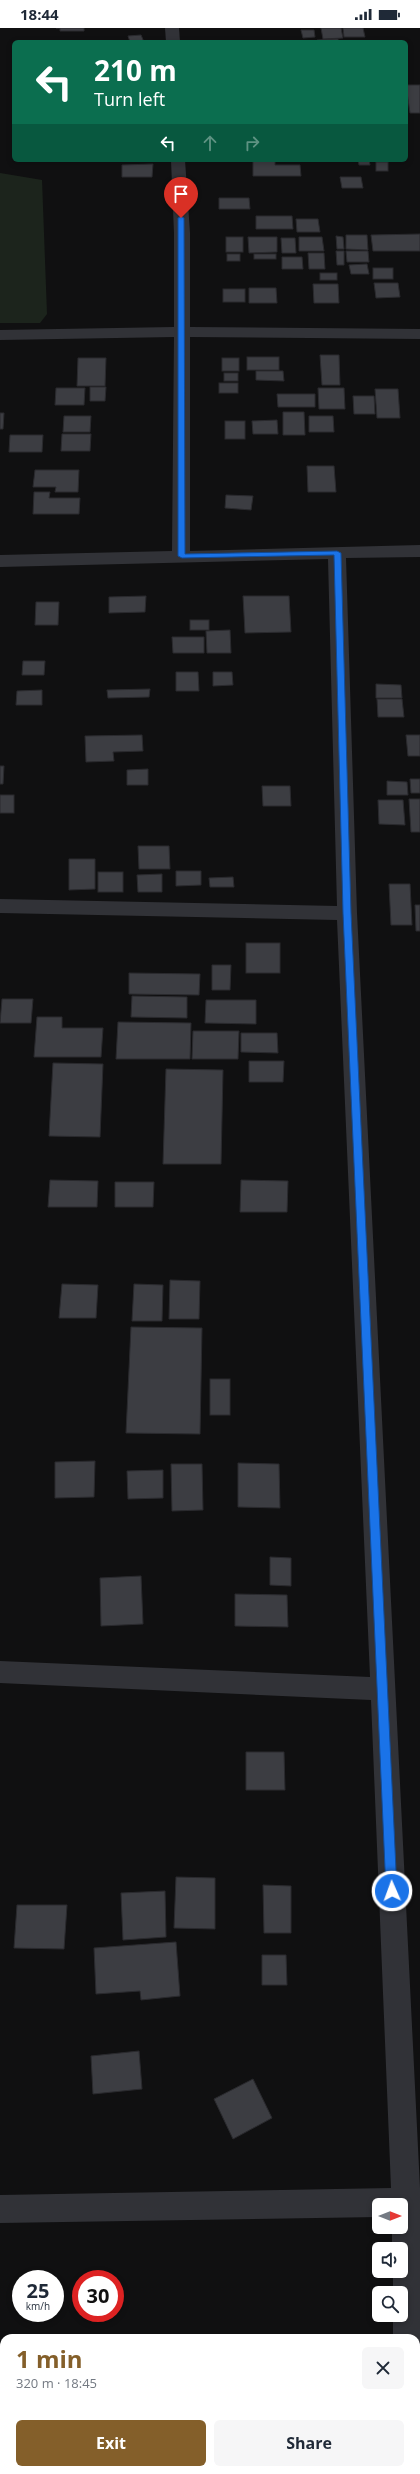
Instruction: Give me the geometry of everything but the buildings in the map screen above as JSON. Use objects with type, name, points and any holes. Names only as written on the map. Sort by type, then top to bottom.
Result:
[{"type":"street","points":[[172,28],[173,40]]},
{"type":"street","points":[[178,162],[182,233],[182,556]]},
{"type":"street","points":[[0,335],[181,332],[420,334]]},
{"type":"street","points":[[0,563],[182,556],[420,551]]},
{"type":"street","points":[[337,553],[347,913],[383,1689],[413,2202],[408,2334]]},
{"type":"street","points":[[0,906],[347,913]]},
{"type":"street","points":[[0,1672],[383,1689]]},
{"type":"street","points":[[0,2209],[99,2209],[413,2202]]},
{"type":"shaded area","points":[[0,173],[42,180],[47,314],[40,323],[0,323]]},
{"type":"route","points":[[181,218],[182,556],[337,553],[347,913],[392,1891]]}]
